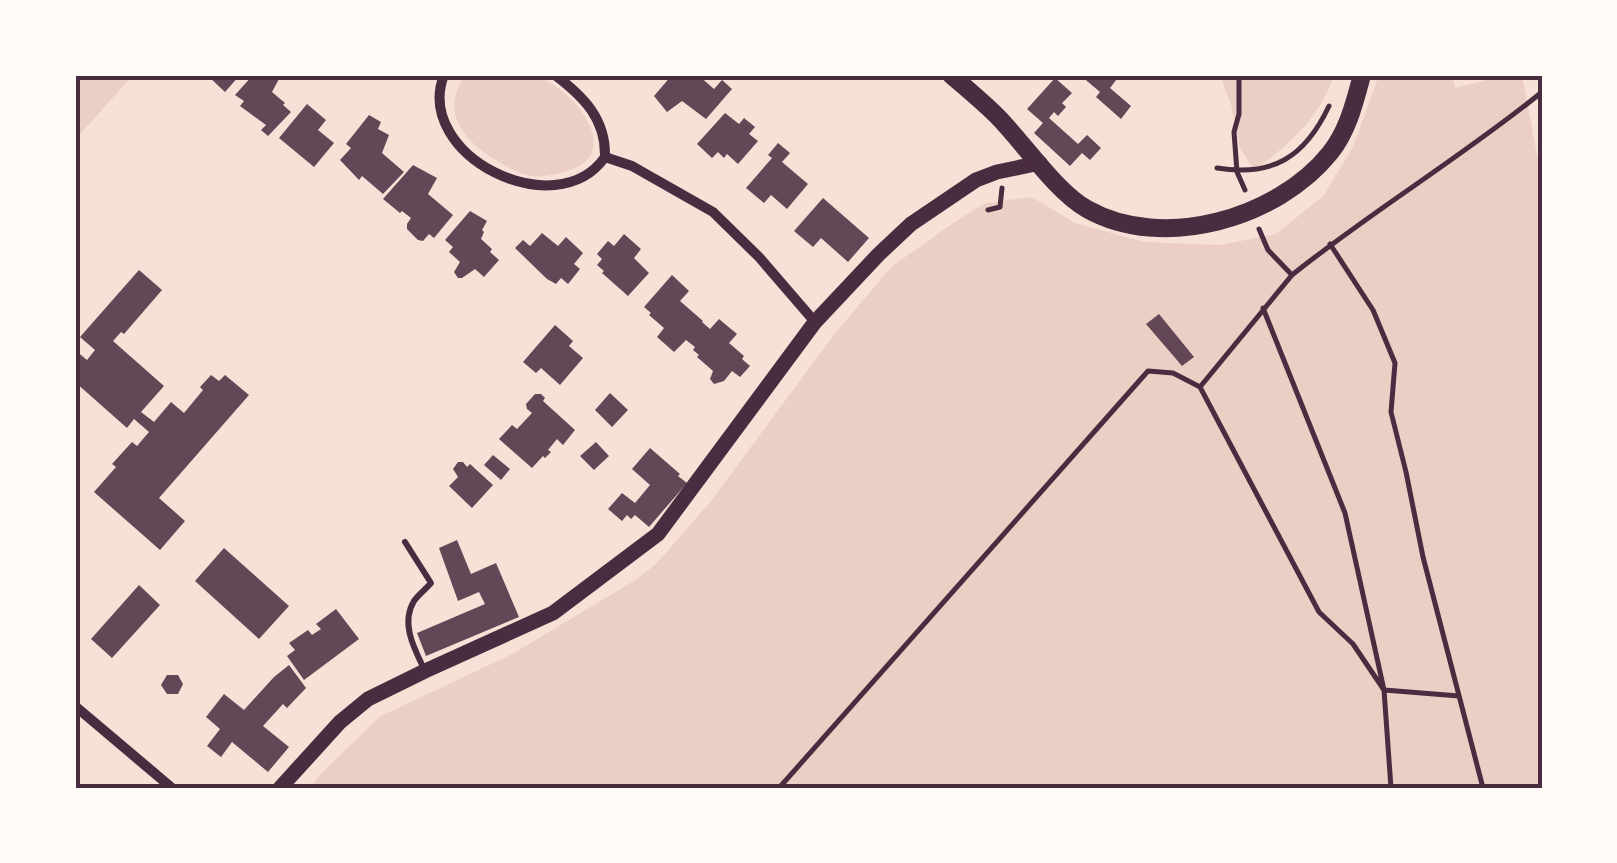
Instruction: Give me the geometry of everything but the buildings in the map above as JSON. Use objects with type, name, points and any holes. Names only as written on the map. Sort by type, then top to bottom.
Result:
[{"type":"main road","points":[[951,75],[997,116],[1062,189],[1086,209],[1128,226],[1180,228],[1218,222],[1263,206],[1304,180],[1332,151],[1352,111],[1362,75]]},
{"type":"street","points":[[444,75],[440,86],[444,120],[464,152],[498,176],[528,186],[558,184],[590,174],[604,157],[605,138],[600,124],[585,101],[555,75]]},
{"type":"street","points":[[604,157],[632,166],[713,212],[816,322]]},
{"type":"street","points":[[280,788],[307,756],[368,699],[553,614],[658,534],[816,322],[911,224],[976,180],[1040,163]]},
{"type":"street","points":[[75,706],[172,788]]},
{"type":"lane","points":[[405,542],[431,583],[413,602],[408,621],[411,640],[425,670]]},
{"type":"path","points":[[1239,75],[1240,114],[1234,132],[1238,172],[1244,188]]},
{"type":"path","points":[[1200,387],[1292,274],[1473,146],[1542,92]]},
{"type":"path","points":[[1217,168],[1238,172],[1270,168],[1284,160],[1308,140],[1331,101]]},
{"type":"path","points":[[1263,237],[1268,250],[1292,274]]},
{"type":"path","points":[[1330,244],[1373,310],[1395,363],[1391,412],[1423,557],[1483,788]]},
{"type":"path","points":[[1263,308],[1345,513],[1384,690],[1391,788]]},
{"type":"path","points":[[779,788],[1148,371],[1172,373],[1200,387],[1319,612],[1354,644],[1384,690]]},
{"type":"path","points":[[1384,690],[1460,696]]},
{"type":"shaded area","points":[[519,74],[546,80],[582,112],[594,139],[592,152],[580,166],[542,176],[526,175],[501,163],[471,141],[458,122],[455,100],[466,75]]},
{"type":"shaded area","points":[[75,75],[133,75],[75,140]]},
{"type":"shaded area","points":[[1220,75],[1334,75],[1321,104],[1302,129],[1254,170],[1240,148]]},
{"type":"shaded area","points":[[1379,75],[1452,75],[1455,88],[1522,75],[1542,181],[1542,788],[311,788],[379,717],[514,653],[656,564],[711,501],[833,336],[891,267],[959,219],[986,203],[1032,197],[1075,223],[1144,242],[1220,245],[1276,234],[1323,196],[1353,147]]}]
